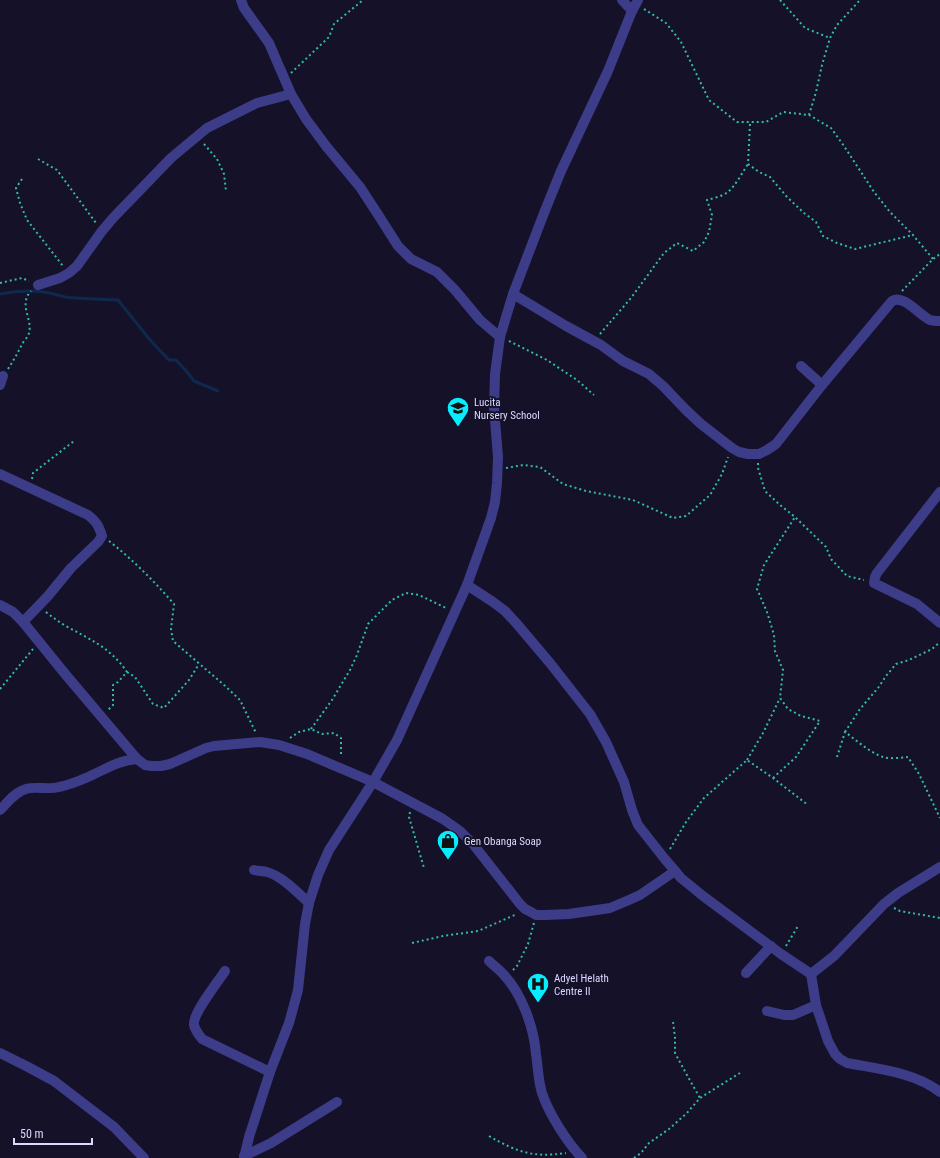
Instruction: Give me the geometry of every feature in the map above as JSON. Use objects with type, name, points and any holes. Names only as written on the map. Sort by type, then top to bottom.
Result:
[{"type":"street","points":[[241,0],[244,8],[269,43],[291,94],[306,119],[360,187],[378,212],[398,246],[411,259],[437,272],[455,290],[480,320],[500,337]]},
{"type":"street","points":[[244,1157],[270,1072],[289,1023],[298,990],[304,924],[318,875],[329,850],[374,782],[397,740],[467,585],[491,518],[495,502],[498,457],[494,408],[495,374],[500,337],[513,294],[561,171],[608,71],[636,5],[622,0]]},
{"type":"street","points":[[38,285],[60,278],[77,266],[102,231],[170,158],[197,135],[207,128],[257,103],[291,94]]},
{"type":"street","points":[[513,294],[593,341],[618,358],[649,374],[701,424],[732,448],[739,452],[748,454],[759,454],[776,444],[822,385],[894,299],[903,300],[930,320],[940,321]]},
{"type":"street","points":[[802,366],[822,385]]},
{"type":"street","points":[[0,474],[88,515],[99,526],[102,536],[98,542],[71,568],[39,607],[23,622]]},
{"type":"street","points":[[940,492],[877,573],[874,583],[917,604],[940,623]]},
{"type":"street","points":[[467,585],[505,611],[550,663],[590,714],[606,742],[624,782],[638,825],[675,871],[703,896],[781,954],[811,974],[816,1005],[828,1041],[835,1054],[847,1063],[909,1076],[920,1080],[940,1092]]},
{"type":"street","points":[[0,605],[13,612],[23,622],[137,759],[145,765],[161,766],[170,764],[214,746],[260,742],[279,745],[307,754],[374,782],[443,819],[460,831],[473,844],[520,904],[525,909],[536,914],[569,914],[610,908],[640,894],[675,871]]},
{"type":"street","points":[[0,810],[20,791],[26,788],[60,787],[87,778],[122,761],[137,759]]},
{"type":"street","points":[[811,974],[834,956],[884,904],[910,885],[940,868]]},
{"type":"street","points":[[254,870],[267,872],[274,875],[309,903]]},
{"type":"street","points":[[746,973],[771,946]]},
{"type":"street","points":[[489,961],[506,976],[524,1007],[531,1026],[542,1093],[559,1126],[579,1154]]},
{"type":"street","points":[[225,971],[196,1014],[194,1024],[196,1032],[202,1039],[270,1072]]},
{"type":"street","points":[[767,1012],[784,1015],[793,1014],[816,1005]]},
{"type":"street","points":[[0,1053],[54,1081],[114,1127],[144,1158]]},
{"type":"street","points":[[244,1157],[271,1143],[338,1102]]},
{"type":"path","points":[[285,79],[329,37],[334,24],[363,0]]},
{"type":"path","points":[[780,0],[805,28],[830,38]]},
{"type":"path","points":[[809,116],[830,38],[837,25],[860,0]]},
{"type":"path","points":[[636,5],[666,23],[681,42],[709,100],[737,122],[766,122],[783,112],[809,116],[831,128],[874,192],[890,212],[913,235],[932,259]]},
{"type":"path","points":[[593,341],[632,298],[664,253],[677,243],[693,251],[704,242],[712,215],[707,200],[716,198],[728,192],[748,164],[750,124]]},
{"type":"path","points":[[197,135],[217,159],[224,174],[226,191]]},
{"type":"path","points":[[38,159],[57,170],[102,231]]},
{"type":"path","points":[[748,164],[759,172],[770,177],[787,197],[816,222],[823,236],[837,244],[855,249],[913,235]]},
{"type":"path","points":[[22,179],[16,188],[27,220],[69,273]]},
{"type":"path","points":[[894,299],[932,259],[940,254]]},
{"type":"path","points":[[0,283],[22,278],[38,285],[30,293],[26,300],[29,334],[1,380]]},
{"type":"path","points":[[500,337],[547,360],[577,380],[594,395]]},
{"type":"path","points":[[30,488],[33,473],[74,441]]},
{"type":"path","points":[[497,470],[523,465],[540,467],[563,484],[586,492],[633,500],[673,518],[686,516],[710,495],[722,474],[732,448]]},
{"type":"path","points":[[759,454],[758,468],[766,490],[780,505],[826,547],[831,559],[847,576],[874,583]]},
{"type":"path","points":[[664,858],[675,838],[704,798],[747,760],[780,698],[783,670],[775,651],[774,635],[767,612],[757,589],[764,565],[795,518]]},
{"type":"path","points":[[102,536],[122,551],[146,573],[174,604],[170,629],[173,641],[240,700],[260,742]]},
{"type":"path","points":[[311,729],[332,700],[350,670],[368,624],[392,600],[406,593],[419,596],[455,612]]},
{"type":"path","points":[[39,607],[63,624],[88,637],[111,653],[127,672],[135,677],[153,704],[164,708],[189,680],[200,664]]},
{"type":"path","points":[[0,689],[39,642]]},
{"type":"path","points":[[837,757],[845,732],[860,709],[896,664],[909,660],[932,649],[940,642]]},
{"type":"path","points":[[102,717],[112,705],[113,685],[118,682],[127,672]]},
{"type":"path","points":[[773,778],[796,757],[820,721],[801,716],[788,709],[780,698]]},
{"type":"path","points":[[279,745],[299,732],[311,729],[322,734],[334,733],[341,738],[340,768]]},
{"type":"path","points":[[845,732],[883,757],[898,759],[908,758],[919,774],[940,818]]},
{"type":"path","points":[[747,760],[808,805]]},
{"type":"path","points":[[412,803],[409,817],[424,868]]},
{"type":"path","points":[[884,904],[900,911],[940,918]]},
{"type":"path","points":[[412,943],[443,936],[478,931],[512,917],[525,909]]},
{"type":"path","points":[[506,976],[517,966],[528,944],[536,914]]},
{"type":"path","points":[[781,954],[798,926]]},
{"type":"path","points":[[673,1022],[676,1037],[675,1053],[700,1098]]},
{"type":"path","points":[[634,1158],[641,1153],[649,1143],[669,1129],[687,1113],[700,1098],[740,1073]]},
{"type":"path","points":[[489,1136],[518,1152],[535,1158]]},
{"type":"path","points":[[542,1158],[579,1154]]},
{"type":"waterway","points":[[0,294],[33,291],[47,292],[65,297],[118,300],[150,340],[169,360],[176,360],[194,381],[218,391]]},
{"type":"place","name":"Lucita Nursery School","points":[[458,428]]},
{"type":"place","name":"Gen Obanga Soap","points":[[448,860]]},
{"type":"place","name":"Adyel Helath Centre II","points":[[538,1004]]}]
